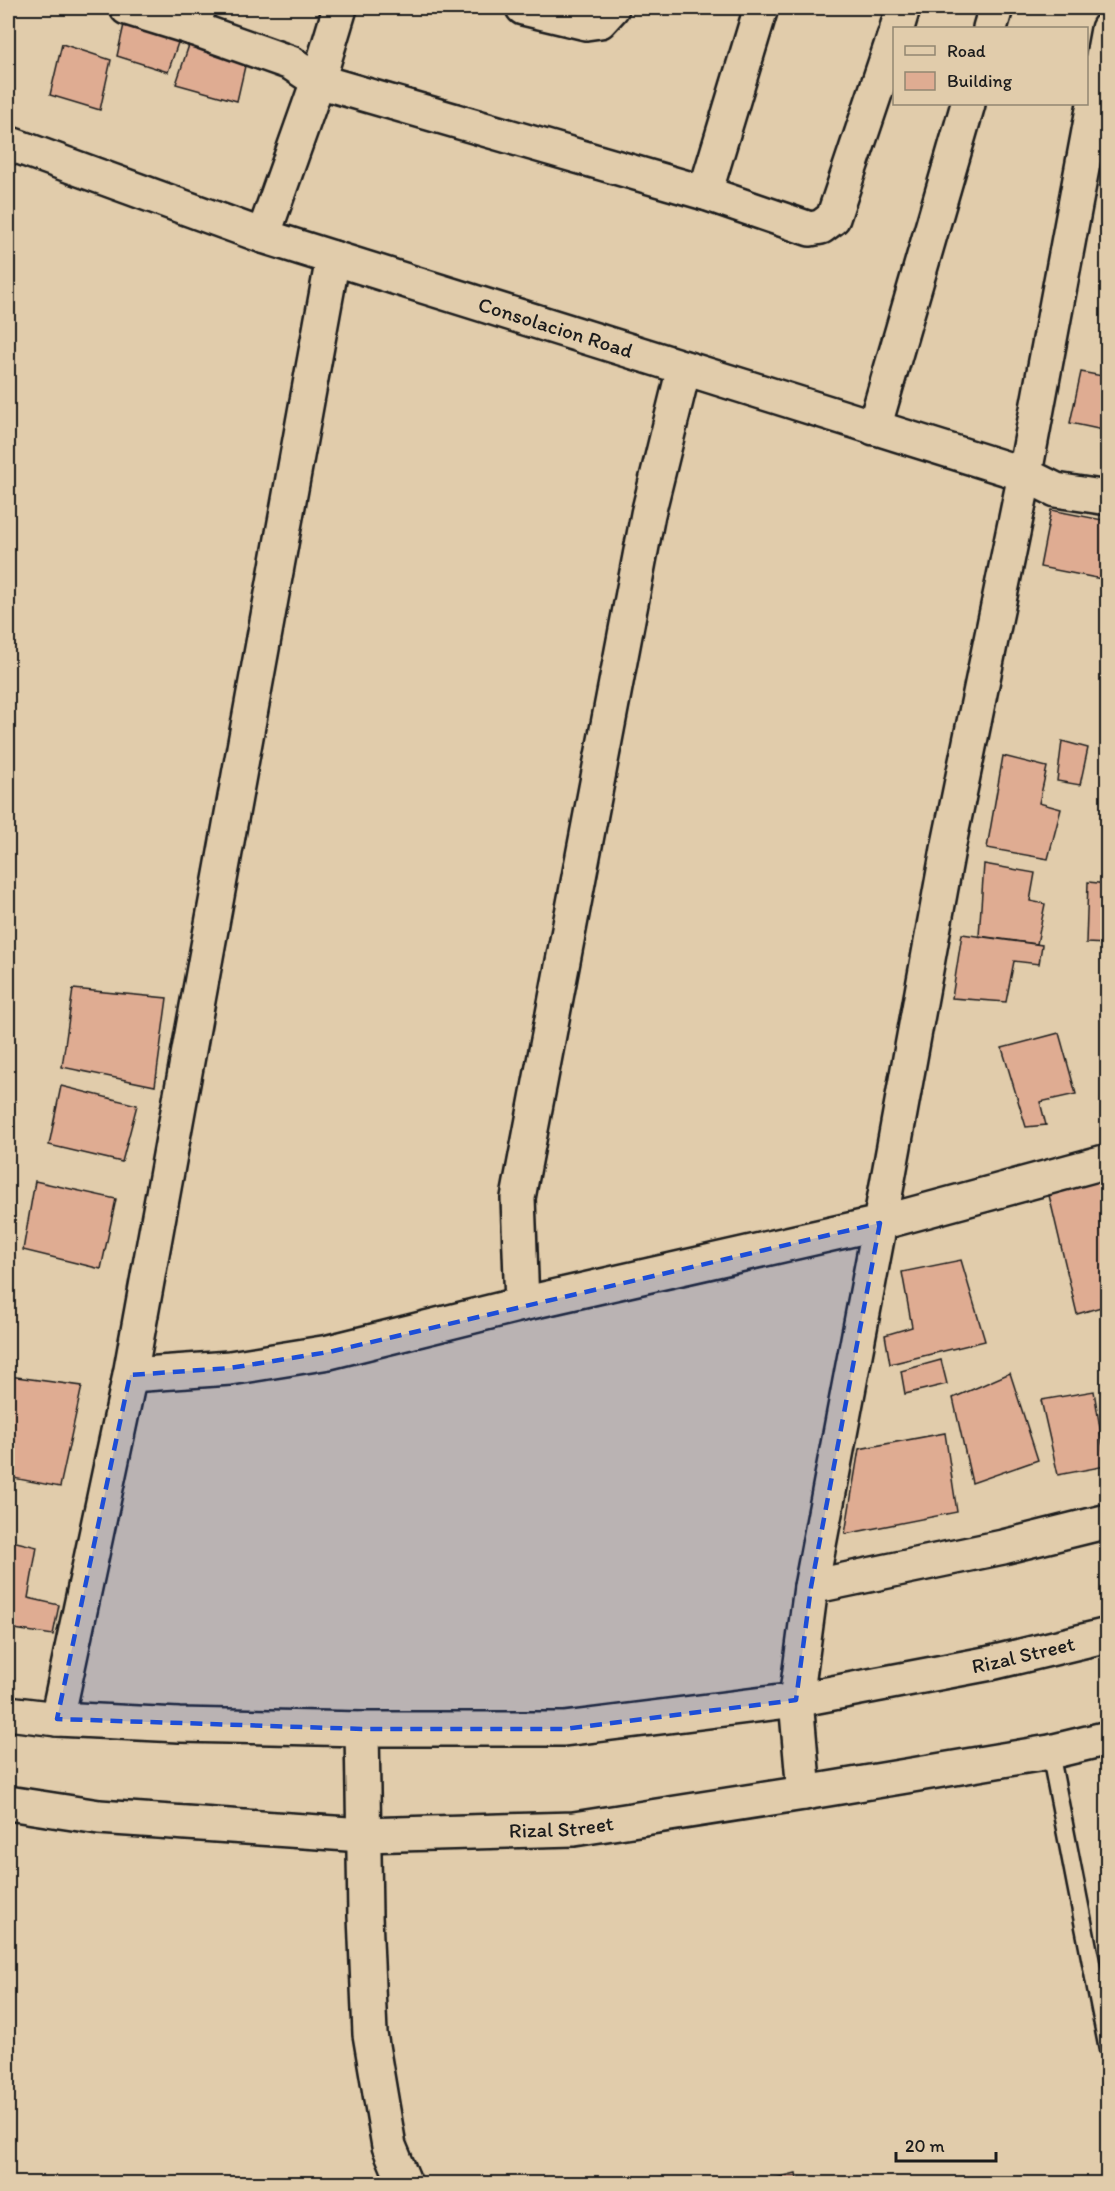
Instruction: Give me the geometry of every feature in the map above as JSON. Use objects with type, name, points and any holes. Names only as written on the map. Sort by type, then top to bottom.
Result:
[{"type":"street","points":[[127,8],[195,18],[291,63],[318,81],[705,193],[810,229],[821,227],[833,218],[893,40]]},
{"type":"street","points":[[263,236],[318,81],[340,8]]},
{"type":"street","points":[[523,8],[586,23],[600,21],[612,8]]},
{"type":"street","points":[[705,193],[761,8]]},
{"type":"street","points":[[897,27],[903,8]]},
{"type":"street","points":[[990,27],[996,8]]},
{"type":"street","points":[[804,1793],[796,1700],[811,1587],[948,849],[1024,474],[1107,29]]},
{"type":"street","points":[[874,428],[968,105]]},
{"type":"street","name":"Consolacion Road","points":[[8,143],[263,236],[1024,474],[1056,490],[1107,498]]},
{"type":"street","points":[[57,1719],[130,1375],[333,258]]},
{"type":"street","points":[[522,1304],[518,1198],[648,514],[684,368]]},
{"type":"street","points":[[130,1375],[230,1368],[329,1352],[522,1304],[880,1223],[1107,1161]]},
{"type":"street","points":[[811,1587],[1003,1547],[1107,1521]]},
{"type":"street","name":"Rizal Street","points":[[8,1713],[57,1719],[179,1725],[362,1729],[564,1729],[796,1700],[992,1663],[1107,1635]]},
{"type":"street","points":[[362,1729],[365,1916],[370,2034],[389,2146],[405,2184]]},
{"type":"street","name":"Rizal Street","points":[[8,1803],[99,1817],[363,1835],[574,1829],[1050,1752],[1107,1738]]},
{"type":"lane","points":[[1050,1752],[1107,2050]]},
{"type":"highlighted area","points":[[880,1223],[811,1587],[796,1700],[564,1729],[362,1729],[57,1719],[130,1375],[230,1368],[329,1352]]},
{"type":"building","points":[[127,11],[183,28],[168,72],[117,56]]},
{"type":"building","points":[[191,39],[248,53],[237,101],[176,84]]},
{"type":"building","points":[[62,44],[111,60],[100,110],[50,95]]},
{"type":"building","points":[[1081,372],[1108,377],[1108,431],[1070,423]]},
{"type":"building","points":[[1051,510],[1108,521],[1107,580],[1040,567]]},
{"type":"building","points":[[1062,741],[1088,748],[1080,785],[1057,781]]},
{"type":"building","points":[[1003,756],[1047,767],[1039,803],[1061,809],[1048,859],[987,848]]},
{"type":"building","points":[[984,864],[1035,873],[1030,901],[1045,904],[1037,944],[979,936]]},
{"type":"building","points":[[1088,882],[1108,884],[1108,944],[1086,943]]},
{"type":"building","points":[[962,934],[1042,945],[1039,964],[1014,961],[1006,1002],[952,998]]},
{"type":"building","points":[[73,989],[167,998],[155,1086],[62,1067]]},
{"type":"building","points":[[1059,1033],[1076,1094],[1040,1102],[1046,1125],[1026,1127],[1002,1048]]},
{"type":"building","points":[[61,1086],[137,1105],[122,1162],[49,1145]]},
{"type":"building","points":[[1108,1177],[1108,1305],[1077,1314],[1048,1191]]},
{"type":"building","points":[[35,1181],[116,1199],[101,1269],[23,1250]]},
{"type":"building","points":[[961,1260],[985,1341],[890,1364],[885,1335],[912,1327],[902,1272]]},
{"type":"building","points":[[941,1360],[947,1384],[905,1394],[901,1371]]},
{"type":"building","points":[[1010,1373],[1038,1460],[972,1483],[953,1398]]},
{"type":"building","points":[[9,1376],[82,1386],[60,1487],[8,1477]]},
{"type":"building","points":[[1094,1391],[1106,1466],[1058,1475],[1041,1400]]},
{"type":"building","points":[[945,1433],[957,1512],[845,1534],[859,1449]]},
{"type":"building","points":[[8,1540],[37,1547],[28,1598],[59,1605],[53,1635],[8,1628]]},
{"type":"building","points":[[796,2173],[798,2184],[753,2184]]}]
